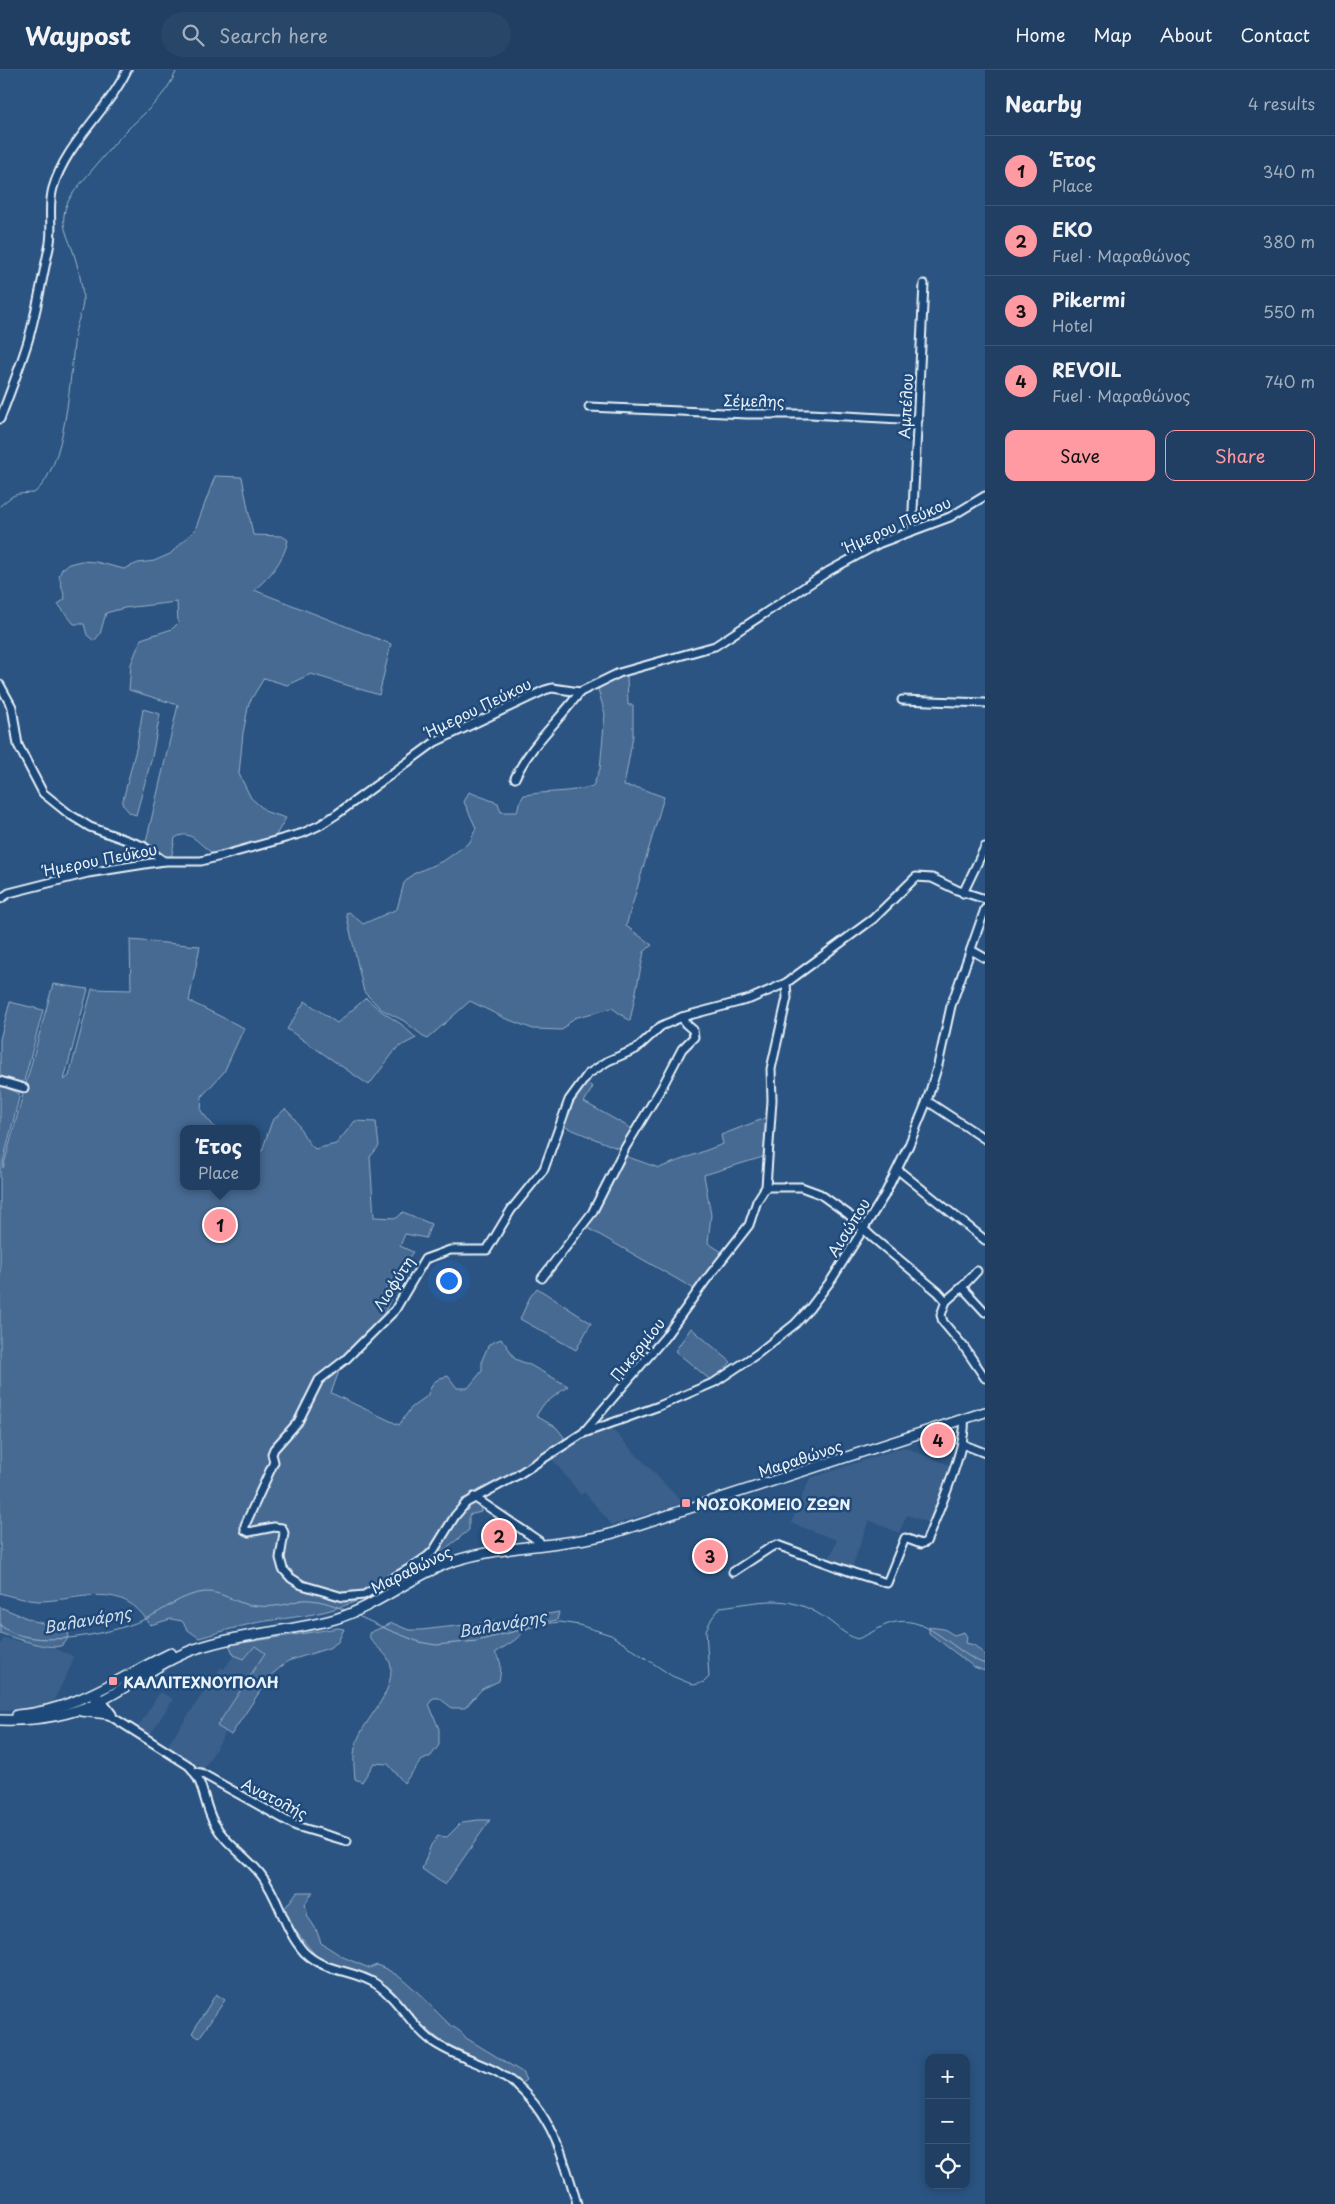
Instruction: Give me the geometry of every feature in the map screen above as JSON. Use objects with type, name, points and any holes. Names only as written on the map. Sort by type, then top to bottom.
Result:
[{"type":"main road","name":"Μαραθώνος","points":[[359,1606],[447,1558],[486,1548],[587,1534],[631,1522],[985,1406]]},
{"type":"main road","name":"Μαραθώνος","points":[[0,1715],[41,1711],[111,1694],[166,1662],[195,1650],[241,1637],[335,1616],[461,1559],[502,1551],[570,1543],[610,1534],[985,1412]]},
{"type":"main road","name":"Μαραθώνος","points":[[0,1720],[41,1719],[73,1711],[96,1698],[142,1666],[200,1642],[240,1631],[335,1616]]},
{"type":"main road","points":[[73,1711],[91,1710],[111,1714],[108,1705],[111,1694]]},
{"type":"street","points":[[0,419],[28,341],[50,248],[51,203],[55,182],[63,163],[115,91],[127,70]]},
{"type":"street","name":"Αμπέλου","points":[[912,531],[924,284]]},
{"type":"street","name":"Σέμελης","points":[[589,407],[747,414],[810,414],[918,420]]},
{"type":"street","name":"Ήμερου Πεύκου","points":[[0,898],[9,893],[70,876],[164,861],[201,861],[303,833],[337,814],[442,738],[477,724],[545,690],[556,689],[580,692],[619,673],[715,646],[748,626],[812,580],[880,544],[950,517],[985,496]]},
{"type":"street","points":[[0,685],[12,707],[14,730],[20,751],[43,792],[82,822],[143,846],[164,861]]},
{"type":"street","points":[[515,778],[532,750],[580,692]]},
{"type":"street","points":[[902,700],[985,703]]},
{"type":"street","points":[[963,893],[985,847]]},
{"type":"street","points":[[542,1278],[592,1213],[625,1148],[662,1088],[682,1049],[694,1037],[693,1030],[685,1023],[682,1017],[750,998],[786,983],[873,919],[916,877],[932,878],[963,893],[985,899]]},
{"type":"street","name":"Αισώπου","points":[[583,1433],[660,1406],[715,1382],[740,1368],[795,1324],[810,1308],[832,1279],[898,1170],[927,1101],[938,1065],[948,1015],[985,909]]},
{"type":"street","points":[[971,950],[985,958]]},
{"type":"street","name":"Πικερμίου","points":[[247,1532],[274,1527],[282,1528],[284,1533],[280,1558],[286,1574],[302,1585],[343,1597],[356,1597],[412,1568],[434,1550],[461,1508],[474,1497],[516,1476],[583,1433],[665,1337],[749,1225],[756,1201],[766,1187],[772,1100],[771,1068],[787,998],[786,983]]},
{"type":"street","name":"Λιοφύτη","points":[[247,1532],[245,1525],[274,1462],[272,1454],[274,1449],[298,1422],[320,1380],[346,1359],[395,1310],[425,1260],[450,1250],[488,1250],[498,1229],[511,1210],[544,1169],[569,1100],[588,1074],[608,1061],[636,1048],[659,1028],[682,1017]]},
{"type":"street","points":[[0,1081],[24,1088]]},
{"type":"street","points":[[927,1101],[985,1138]]},
{"type":"street","points":[[898,1170],[985,1240]]},
{"type":"street","points":[[766,1187],[808,1188],[843,1210],[863,1227],[872,1238],[946,1300]]},
{"type":"street","points":[[977,1271],[946,1300],[941,1315],[943,1322],[964,1347],[985,1378]]},
{"type":"street","points":[[962,1287],[985,1312]]},
{"type":"street","points":[[733,1572],[777,1545],[885,1583],[888,1581],[905,1538],[923,1544],[926,1542],[938,1516],[962,1444],[965,1427],[964,1419]]},
{"type":"street","points":[[962,1444],[985,1453]]},
{"type":"street","points":[[474,1497],[539,1541]]},
{"type":"street","points":[[96,1698],[99,1708],[188,1765],[194,1772],[201,1784],[214,1823],[231,1846],[262,1875],[274,1896],[290,1934],[311,1958],[323,1966],[376,1984],[389,1995],[420,2031],[431,2040],[496,2072],[517,2086],[535,2103],[557,2142],[577,2204]]},
{"type":"street","name":"Ανατολής","points":[[194,1772],[201,1773],[296,1826],[347,1841]]},
{"type":"shaded area","points":[[215,476],[242,477],[253,535],[282,536],[288,540],[283,555],[275,568],[254,590],[391,644],[379,695],[311,674],[287,685],[264,678],[249,703],[243,733],[239,774],[251,798],[267,812],[286,818],[273,840],[223,855],[213,853],[193,837],[182,835],[175,838],[171,859],[164,858],[146,842],[178,705],[129,690],[131,664],[141,639],[172,629],[178,623],[177,602],[124,608],[106,613],[100,634],[94,641],[87,635],[84,624],[74,624],[58,604],[65,599],[59,576],[62,569],[69,564],[81,561],[96,562],[124,569],[138,563],[154,561],[170,554],[195,530]]},
{"type":"shaded area","points":[[627,675],[628,705],[633,705],[633,736],[624,786],[639,788],[664,797],[626,926],[652,945],[644,952],[630,1021],[612,1008],[574,1018],[562,1030],[533,1029],[504,1018],[470,1001],[427,1039],[404,1021],[381,1009],[364,992],[346,913],[349,912],[363,924],[397,909],[404,883],[413,874],[445,860],[470,842],[476,828],[464,802],[469,792],[498,803],[501,812],[517,812],[519,803],[524,795],[576,790],[593,786],[600,769],[605,714],[598,689],[614,679]]},
{"type":"shaded area","points":[[143,709],[160,714],[152,757],[136,815],[130,813],[122,804],[137,745]]},
{"type":"shaded area","points":[[130,940],[200,946],[189,1001],[244,1028],[224,1072],[202,1096],[201,1111],[213,1125],[180,1125],[180,1190],[260,1190],[260,1151],[262,1151],[272,1121],[285,1109],[295,1119],[306,1139],[315,1149],[336,1144],[355,1121],[376,1122],[379,1146],[370,1157],[374,1217],[397,1218],[403,1212],[431,1224],[426,1238],[405,1234],[400,1246],[413,1252],[386,1288],[390,1300],[384,1314],[345,1355],[331,1393],[399,1425],[411,1408],[427,1396],[433,1383],[440,1378],[448,1376],[457,1388],[468,1388],[482,1371],[482,1360],[489,1344],[501,1339],[515,1359],[568,1386],[543,1405],[536,1416],[556,1427],[564,1437],[563,1441],[500,1482],[472,1496],[480,1504],[481,1512],[469,1515],[469,1530],[438,1554],[388,1586],[353,1603],[324,1612],[255,1623],[199,1638],[188,1630],[182,1621],[171,1619],[150,1625],[139,1610],[127,1601],[113,1597],[99,1595],[38,1601],[0,1593],[0,1085],[20,1094],[3,1168],[53,984],[88,989],[64,1080],[69,1076],[92,989],[131,990]]},
{"type":"shaded area","points":[[366,998],[401,1024],[416,1038],[397,1048],[369,1085],[287,1029],[305,1001],[337,1023]]},
{"type":"shaded area","points":[[10,1002],[43,1010],[23,1085],[0,1079],[0,1039]]},
{"type":"shaded area","points":[[586,1083],[593,1087],[584,1102],[634,1130],[622,1150],[563,1126],[569,1110]]},
{"type":"shaded area","points":[[768,1117],[766,1156],[704,1175],[711,1215],[708,1243],[725,1254],[696,1290],[586,1227],[625,1156],[659,1168],[723,1144],[721,1135]]},
{"type":"shaded area","points":[[537,1288],[591,1323],[576,1350],[520,1319],[530,1297]]},
{"type":"shaded area","points":[[691,1328],[731,1362],[713,1382],[675,1351]]},
{"type":"shaded area","points":[[610,1427],[683,1503],[612,1525],[584,1492],[581,1495],[551,1458],[583,1436]]},
{"type":"shaded area","points":[[904,1447],[954,1467],[932,1524],[907,1515],[899,1533],[869,1520],[851,1570],[828,1562],[837,1540],[791,1523],[809,1480]]},
{"type":"shaded area","points":[[0,1607],[34,1621],[63,1628],[69,1634],[67,1639],[64,1644],[55,1647],[0,1633]]},
{"type":"shaded area","points":[[559,1612],[557,1620],[531,1625],[515,1640],[495,1653],[498,1656],[501,1669],[499,1681],[482,1689],[465,1708],[452,1708],[439,1698],[433,1698],[429,1704],[439,1729],[439,1745],[431,1756],[421,1761],[404,1783],[388,1764],[374,1763],[362,1782],[355,1779],[354,1756],[358,1738],[386,1692],[391,1671],[388,1659],[370,1638],[369,1633],[392,1623],[409,1630],[421,1630],[526,1618]]},
{"type":"shaded area","points":[[929,1627],[944,1629],[954,1635],[964,1632],[967,1637],[966,1643],[974,1645],[985,1655],[985,1671],[974,1667],[929,1633]]},
{"type":"shaded area","points":[[338,1628],[344,1629],[338,1642],[329,1648],[288,1661],[270,1676],[231,1735],[217,1726],[265,1653],[255,1646],[244,1659],[234,1655],[229,1645]]},
{"type":"shaded area","points":[[3,1638],[56,1649],[73,1656],[71,1666],[51,1706],[0,1710],[0,1647]]},
{"type":"shaded area","points":[[255,1646],[266,1653],[217,1725],[226,1732],[203,1770],[167,1746],[221,1667],[224,1669],[234,1655],[244,1659]]},
{"type":"shaded area","points":[[160,1692],[173,1699],[150,1735],[138,1727]]},
{"type":"shaded area","points":[[490,1820],[445,1885],[422,1869],[431,1845],[438,1836],[447,1837],[462,1822]]},
{"type":"shaded area","points":[[297,1892],[313,1892],[305,1904],[308,1917],[316,1929],[321,1943],[343,1957],[369,1968],[377,1965],[397,1975],[466,2038],[522,2072],[526,2080],[522,2083],[488,2063],[441,2041],[421,2024],[392,1990],[378,1981],[326,1963],[317,1957],[293,1928],[285,1908]]},
{"type":"shaded area","points":[[216,1994],[225,2000],[199,2038],[192,2033]]},
{"type":"waterway","points":[[0,506],[15,495],[34,493],[45,481],[54,464],[60,443],[69,396],[76,330],[83,299],[78,269],[64,224],[67,204],[76,189],[114,144],[161,97],[177,70]]},
{"type":"waterway","name":"Βαλανάρης","points":[[0,1625],[13,1633],[30,1638],[50,1639],[91,1635],[143,1620],[180,1599],[205,1592],[217,1593],[243,1604],[254,1606],[277,1606],[301,1600],[313,1600],[345,1610]]},
{"type":"waterway","name":"Βαλανάρης","points":[[356,1615],[419,1642],[436,1645],[477,1641],[544,1624],[560,1622],[579,1625],[611,1635],[672,1676],[694,1685],[704,1682],[709,1677],[706,1630],[712,1618],[721,1607],[773,1601],[797,1604],[809,1609],[857,1639],[891,1623],[908,1622],[920,1625],[985,1664]]},
{"type":"place","name":"Έτος","points":[[220,1225]]},
{"type":"place","name":"REVOIL","points":[[938,1440]]},
{"type":"place","name":"ΝΟΣΟΚΟΜΕΙΟ ΖΩΩΝ","points":[[686,1503]]},
{"type":"place","name":"EKO","points":[[499,1536]]},
{"type":"place","name":"Pikermi","points":[[710,1556]]},
{"type":"place","name":"ΚΑΛΛΙΤΕΧΝΟΥΠΟΛΗ","points":[[113,1681]]}]
